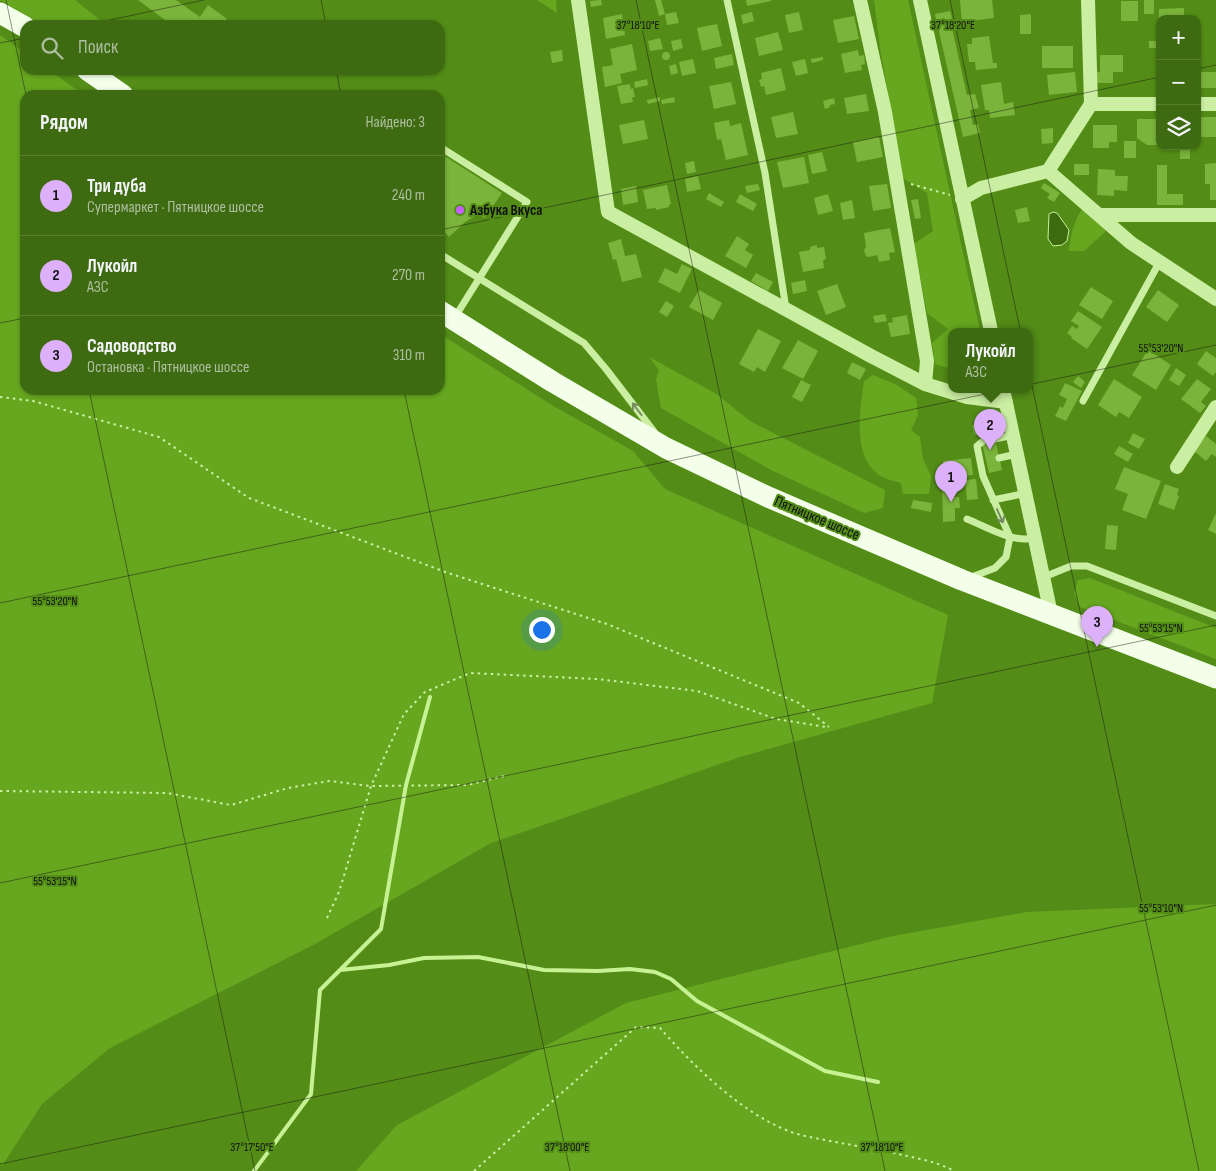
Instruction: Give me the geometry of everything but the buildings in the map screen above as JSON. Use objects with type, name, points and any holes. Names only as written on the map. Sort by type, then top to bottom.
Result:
[{"type":"main road","points":[[0,13],[20,24]]},
{"type":"main road","points":[[94,75],[115,90]]},
{"type":"main road","name":"Пятницкое шоссе","points":[[447,315],[553,382],[666,448],[768,497],[962,580],[1216,678]]},
{"type":"street","points":[[578,0],[608,212],[871,356],[925,384],[948,391]]},
{"type":"street","points":[[860,0],[898,180],[928,362],[925,384]]},
{"type":"street","points":[[920,0],[990,328]]},
{"type":"street","points":[[962,198],[981,188],[1048,172],[1091,104],[1088,0]]},
{"type":"street","points":[[1091,104],[1156,104]]},
{"type":"street","points":[[1201,104],[1216,104]]},
{"type":"street","points":[[1048,172],[1131,243],[1216,299]]},
{"type":"street","points":[[1100,215],[1216,215]]},
{"type":"street","points":[[954,393],[967,397],[1005,395],[1051,614]]},
{"type":"street","points":[[1177,467],[1216,407]]},
{"type":"lane","points":[[727,0],[765,173],[786,310]]},
{"type":"lane","points":[[445,150],[527,202],[479,279],[447,315]]},
{"type":"lane","points":[[445,257],[584,343],[606,368],[666,448]]},
{"type":"lane","points":[[1083,401],[1159,263]]},
{"type":"lane","points":[[995,439],[1013,435]]},
{"type":"lane","points":[[962,580],[995,568],[1006,557],[1010,537],[983,476],[983,461],[977,446],[982,442]]},
{"type":"lane","points":[[999,458],[1018,453]]},
{"type":"lane","points":[[993,500],[1027,493]]},
{"type":"lane","points":[[967,519],[1010,537],[1024,540],[1036,538]]},
{"type":"lane","points":[[1044,577],[1071,566],[1088,566],[1216,616]]},
{"type":"path","points":[[898,180],[962,198]]},
{"type":"path","points":[[0,397],[34,401],[159,437],[250,498],[448,574],[607,624],[799,703],[829,728],[776,720],[697,691],[596,679],[470,673],[425,692],[404,714],[371,786],[339,892],[327,918]]},
{"type":"path","points":[[0,791],[167,792],[231,805],[288,788],[329,781],[371,786],[467,785],[504,776]]},
{"type":"path","points":[[474,1171],[636,1027],[660,1028],[684,1054],[741,1105],[778,1126],[803,1135],[931,1161],[954,1171]]},
{"type":"shaded area","points":[[0,0],[75,0],[100,20],[34,20]]},
{"type":"shaded area","points":[[537,0],[556,0],[557,13]]},
{"type":"shaded area","points":[[874,0],[908,0],[979,328],[948,329],[927,313],[914,244],[933,231],[927,193],[903,178],[880,48]]},
{"type":"shaded area","points":[[0,35],[20,49],[20,75],[56,75],[77,90],[20,90],[20,395],[445,395],[445,337],[550,404],[633,451],[665,489],[948,615],[932,703],[740,757],[491,843],[315,944],[110,1048],[42,1104],[2,1166],[0,1162]]},
{"type":"shaded area","points":[[1082,209],[1105,228],[1105,232],[1084,251],[1069,251],[1076,219]]},
{"type":"shaded area","points":[[1057,213],[1069,230],[1067,241],[1062,245],[1053,246],[1048,239],[1049,214]]},
{"type":"shaded area","points":[[948,329],[948,368],[935,364],[932,343]]},
{"type":"shaded area","points":[[649,357],[715,393],[750,421],[885,490],[883,508],[864,513],[771,470],[661,408],[656,380],[659,370]]},
{"type":"shaded area","points":[[873,375],[895,384],[916,398],[918,415],[911,430],[920,437],[923,459],[931,476],[929,494],[903,494],[901,483],[879,475],[870,467],[861,445],[860,418],[864,381]]},
{"type":"shaded area","points":[[1090,578],[1216,628],[1216,659],[1080,607],[1074,593],[1078,580]]},
{"type":"shaded area","points":[[1216,904],[1216,1171],[356,1171],[397,1125],[626,1003],[893,936],[1027,912]]},
{"type":"waterway","points":[[254,1171],[311,1094],[320,990],[381,929],[406,785],[430,697]]},
{"type":"waterway","points":[[340,970],[389,965],[424,958],[478,957],[544,970],[598,971],[630,969],[655,972],[671,979],[697,1001],[825,1071],[878,1082]]},
{"type":"place","name":"Азбука Вкуса","points":[[460,210]]},
{"type":"place","name":"Лукойл","points":[[990,450]]},
{"type":"place","name":"Три дуба","points":[[951,502]]},
{"type":"place","name":"Садоводство","points":[[1097,647]]}]
